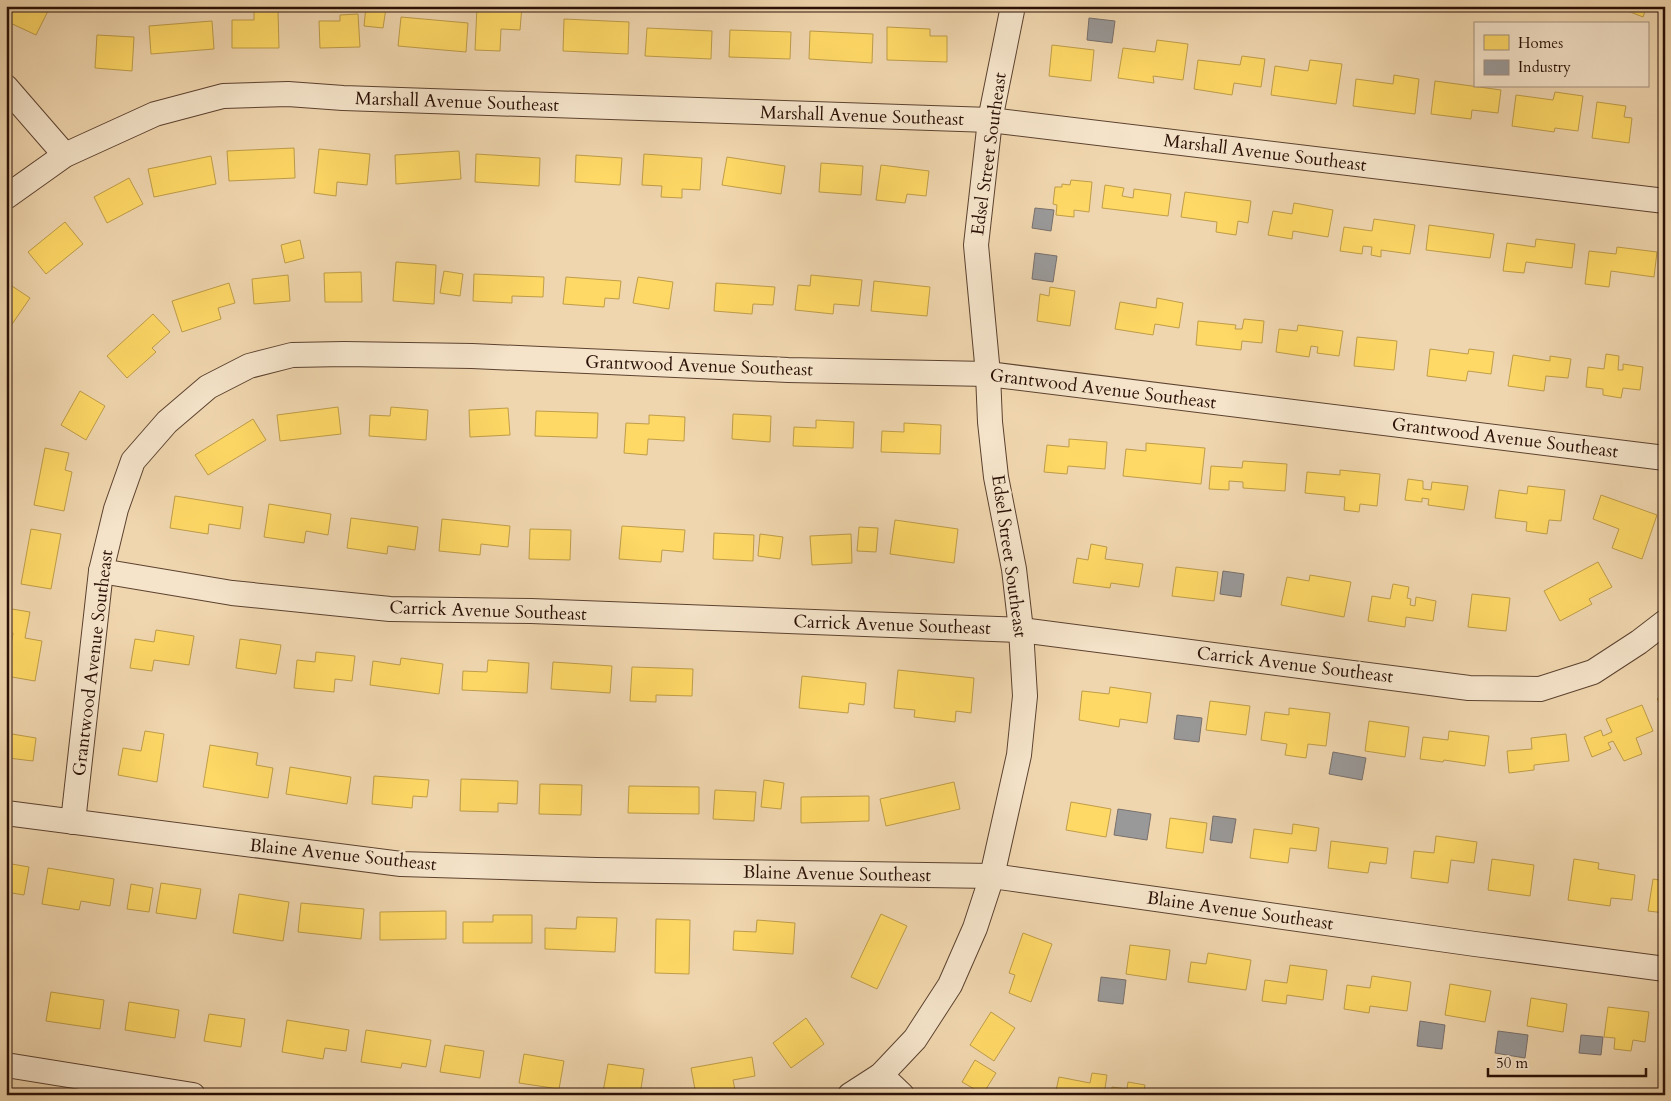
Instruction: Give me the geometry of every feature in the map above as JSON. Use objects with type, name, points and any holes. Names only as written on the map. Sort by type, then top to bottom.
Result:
[{"type":"street","name":"Edsel Street Southeast","points":[[850,1095],[881,1075],[915,1039],[950,985],[975,928],[992,876],[1019,755],[1025,696],[1021,630],[1014,569],[996,477],[976,245],[990,120],[1013,6]]},
{"type":"street","points":[[6,87],[65,155]]},
{"type":"street","name":"Marshall Avenue Southeast","points":[[6,198],[65,155],[155,114],[223,96],[288,94],[372,99],[990,120],[1665,201]]},
{"type":"street","name":"Grantwood Avenue Southeast","points":[[73,822],[101,571],[116,509],[133,461],[168,422],[208,387],[248,366],[292,355],[472,356],[788,370],[988,374],[1665,458]]},
{"type":"street","name":"Carrick Avenue Southeast","points":[[101,571],[232,593],[390,609],[531,611],[1021,630],[1469,688],[1540,689],[1593,672],[1639,642],[1665,622]]},
{"type":"street","name":"Blaine Avenue Southeast","points":[[6,813],[401,864],[596,870],[992,876],[1665,969]]},
{"type":"street","points":[[6,1065],[193,1095]]},
{"type":"street","points":[[881,1075],[902,1095]]},
{"type":"building: Homes","points":[[6,6],[42,6],[49,9],[36,35],[6,21]]},
{"type":"building: Homes","points":[[366,6],[386,8],[383,28],[364,26]]},
{"type":"building: Homes","points":[[477,6],[522,6],[520,30],[501,29],[500,51],[475,50]]},
{"type":"building: Homes","points":[[1615,6],[1647,6],[1643,17]]},
{"type":"building: Homes","points":[[254,11],[278,11],[279,48],[232,48],[232,20],[254,20]]},
{"type":"building: Homes","points":[[358,14],[360,47],[320,48],[319,21],[340,21],[340,15]]},
{"type":"building: Homes","points":[[401,17],[468,23],[466,52],[398,46]]},
{"type":"building: Homes","points":[[564,19],[629,22],[628,54],[563,51]]},
{"type":"building: Homes","points":[[212,21],[214,49],[151,54],[149,26]]},
{"type":"building: Homes","points":[[887,27],[930,29],[930,36],[947,36],[947,62],[887,60]]},
{"type":"building: Homes","points":[[647,28],[712,31],[711,59],[645,56]]},
{"type":"building: Homes","points":[[730,30],[791,32],[790,59],[729,57]]},
{"type":"building: Homes","points":[[810,31],[873,34],[872,63],[809,59]]},
{"type":"building: Homes","points":[[97,35],[134,37],[132,71],[95,68]]},
{"type":"building: Homes","points":[[1157,40],[1188,44],[1183,80],[1153,76],[1154,83],[1118,78],[1123,48],[1155,52]]},
{"type":"building: Homes","points":[[1052,45],[1094,50],[1091,81],[1049,76]]},
{"type":"building: Homes","points":[[1242,56],[1265,59],[1261,87],[1234,83],[1232,95],[1194,89],[1198,60],[1240,65]]},
{"type":"building: Homes","points":[[1310,60],[1342,64],[1336,104],[1271,95],[1275,66],[1308,71]]},
{"type":"building: Homes","points":[[1394,75],[1419,79],[1415,114],[1353,106],[1356,79],[1393,84]]},
{"type":"building: Homes","points":[[1435,81],[1474,86],[1474,88],[1501,90],[1498,113],[1472,110],[1471,119],[1431,114]]},
{"type":"building: Homes","points":[[1555,92],[1583,96],[1578,131],[1555,128],[1554,132],[1512,126],[1516,95],[1553,100]]},
{"type":"building: Homes","points":[[1597,102],[1626,106],[1624,117],[1632,118],[1629,143],[1592,138]]},
{"type":"building: Homes","points":[[294,148],[295,178],[229,181],[227,151]]},
{"type":"building: Homes","points":[[319,149],[370,154],[367,185],[337,182],[336,196],[314,193]]},
{"type":"building: Homes","points":[[459,151],[461,179],[396,184],[395,155]]},
{"type":"building: Homes","points":[[476,154],[540,158],[539,186],[475,182]]},
{"type":"building: Homes","points":[[644,154],[702,158],[700,190],[682,189],[682,198],[661,197],[662,186],[642,185]]},
{"type":"building: Homes","points":[[576,155],[622,158],[620,185],[575,182]]},
{"type":"building: Homes","points":[[211,156],[216,184],[154,197],[148,169]]},
{"type":"building: Homes","points":[[727,157],[785,166],[781,194],[722,185]]},
{"type":"building: Homes","points":[[821,163],[863,166],[861,195],[819,192]]},
{"type":"building: Homes","points":[[881,165],[929,171],[926,196],[907,194],[905,203],[876,200]]},
{"type":"building: Homes","points":[[129,178],[143,204],[107,223],[94,197]]},
{"type":"building: Homes","points":[[1071,180],[1092,182],[1089,212],[1074,210],[1074,217],[1056,215],[1057,205],[1053,204],[1055,187],[1062,187],[1062,184],[1070,185]]},
{"type":"building: Homes","points":[[1105,185],[1124,188],[1122,196],[1133,198],[1134,189],[1171,194],[1168,216],[1102,208]]},
{"type":"building: Homes","points":[[1185,192],[1251,201],[1248,223],[1238,221],[1236,235],[1216,232],[1217,222],[1181,217]]},
{"type":"building: Homes","points":[[1294,203],[1333,210],[1328,237],[1293,231],[1292,239],[1268,235],[1273,211],[1292,214]]},
{"type":"building: Homes","points":[[1374,219],[1415,225],[1410,254],[1381,250],[1381,257],[1371,255],[1372,247],[1363,246],[1362,254],[1340,251],[1344,227],[1372,231]]},
{"type":"building: Homes","points":[[65,222],[83,244],[46,274],[28,252]]},
{"type":"building: Homes","points":[[1429,225],[1494,234],[1490,258],[1426,250]]},
{"type":"building: Homes","points":[[1536,239],[1575,244],[1572,268],[1526,262],[1524,273],[1503,271],[1507,243],[1535,247]]},
{"type":"building: Homes","points":[[300,240],[304,258],[285,263],[281,245]]},
{"type":"building: Homes","points":[[1617,247],[1657,252],[1654,277],[1611,271],[1609,287],[1585,284],[1589,251],[1616,254]]},
{"type":"building: Homes","points":[[396,262],[436,265],[434,304],[393,301]]},
{"type":"building: Homes","points":[[444,271],[463,274],[460,296],[440,293]]},
{"type":"building: Homes","points":[[361,272],[362,302],[325,302],[324,273]]},
{"type":"building: Homes","points":[[474,274],[544,277],[543,297],[512,296],[512,303],[473,301]]},
{"type":"building: Homes","points":[[288,275],[290,301],[254,304],[252,279]]},
{"type":"building: Homes","points":[[811,275],[862,280],[859,306],[834,304],[833,314],[795,310],[798,285],[810,286]]},
{"type":"building: Homes","points":[[566,277],[621,281],[619,299],[605,298],[604,307],[563,304]]},
{"type":"building: Homes","points":[[638,277],[673,282],[669,309],[633,303]]},
{"type":"building: Homes","points":[[874,281],[930,287],[927,316],[871,311]]},
{"type":"building: Homes","points":[[6,282],[30,298],[6,333]]},
{"type":"building: Homes","points":[[229,283],[235,303],[218,308],[221,319],[182,332],[172,301]]},
{"type":"building: Homes","points":[[716,283],[775,287],[773,305],[753,304],[752,314],[714,311]]},
{"type":"building: Homes","points":[[1050,287],[1075,291],[1070,326],[1037,321],[1040,294],[1049,296]]},
{"type":"building: Homes","points":[[1157,298],[1183,303],[1179,328],[1155,324],[1153,335],[1115,329],[1120,302],[1156,308]]},
{"type":"building: Homes","points":[[153,314],[170,332],[152,348],[156,352],[127,378],[107,356]]},
{"type":"building: Homes","points":[[1244,319],[1264,321],[1262,343],[1242,341],[1241,350],[1196,345],[1198,321],[1236,325],[1235,329],[1242,329]]},
{"type":"building: Homes","points":[[1298,325],[1343,331],[1339,356],[1317,353],[1318,347],[1311,346],[1309,357],[1276,352],[1279,329],[1297,331]]},
{"type":"building: Homes","points":[[1357,337],[1397,341],[1394,370],[1354,366]]},
{"type":"building: Homes","points":[[1430,349],[1468,354],[1469,349],[1494,352],[1491,374],[1468,371],[1466,381],[1427,376]]},
{"type":"building: Homes","points":[[1606,354],[1619,356],[1618,370],[1623,370],[1623,364],[1643,367],[1640,390],[1623,388],[1621,398],[1603,395],[1603,389],[1586,387],[1588,367],[1604,369]]},
{"type":"building: Homes","points":[[1513,355],[1550,361],[1550,356],[1571,359],[1568,378],[1546,376],[1544,391],[1508,386]]},
{"type":"building: Homes","points":[[80,391],[105,406],[86,440],[61,425]]},
{"type":"building: Homes","points":[[338,407],[341,434],[280,441],[277,415]]},
{"type":"building: Homes","points":[[391,407],[428,410],[426,440],[369,436],[370,415],[390,416]]},
{"type":"building: Homes","points":[[508,408],[510,435],[470,437],[469,410]]},
{"type":"building: Homes","points":[[536,411],[598,413],[597,438],[535,436]]},
{"type":"building: Homes","points":[[733,414],[771,416],[770,442],[732,439]]},
{"type":"building: Homes","points":[[649,415],[685,417],[684,441],[648,439],[647,455],[624,453],[626,423],[649,424]]},
{"type":"building: Homes","points":[[253,419],[266,440],[208,475],[195,455]]},
{"type":"building: Homes","points":[[816,420],[854,422],[853,448],[793,446],[794,427],[816,428]]},
{"type":"building: Homes","points":[[904,423],[941,425],[940,454],[881,452],[882,431],[904,432]]},
{"type":"building: Homes","points":[[1069,439],[1107,442],[1105,469],[1068,466],[1067,474],[1044,472],[1047,445],[1069,447]]},
{"type":"building: Homes","points":[[1146,443],[1205,448],[1201,484],[1123,476],[1126,449],[1146,451]]},
{"type":"building: Homes","points":[[45,448],[69,453],[65,470],[72,472],[64,511],[34,505]]},
{"type":"building: Homes","points":[[1243,461],[1287,464],[1285,491],[1243,488],[1243,482],[1229,481],[1229,490],[1209,489],[1211,466],[1242,468]]},
{"type":"building: Homes","points":[[1340,470],[1380,474],[1377,506],[1360,504],[1359,512],[1344,510],[1345,497],[1305,493],[1307,472],[1340,475]]},
{"type":"building: Homes","points":[[1408,479],[1423,481],[1423,489],[1431,490],[1432,482],[1468,486],[1464,510],[1428,505],[1429,499],[1422,498],[1422,502],[1405,500]]},
{"type":"building: Homes","points":[[1528,486],[1565,490],[1561,521],[1549,520],[1547,534],[1526,531],[1527,522],[1495,518],[1499,490],[1527,494]]},
{"type":"building: Homes","points":[[1601,495],[1657,515],[1642,559],[1612,548],[1619,529],[1593,519]]},
{"type":"building: Homes","points":[[175,496],[243,507],[240,529],[209,524],[208,534],[170,528]]},
{"type":"building: Homes","points":[[269,504],[331,514],[328,535],[306,531],[304,543],[264,537]]},
{"type":"building: Homes","points":[[351,518],[418,527],[415,550],[388,546],[387,554],[347,548]]},
{"type":"building: Homes","points":[[442,519],[510,526],[508,547],[481,544],[480,555],[439,551]]},
{"type":"building: Homes","points":[[895,520],[958,529],[954,563],[890,554]]},
{"type":"building: Homes","points":[[622,526],[685,530],[683,552],[662,550],[661,562],[619,559]]},
{"type":"building: Homes","points":[[859,527],[878,528],[876,552],[857,551]]},
{"type":"building: Homes","points":[[31,529],[61,534],[51,589],[21,584]]},
{"type":"building: Homes","points":[[530,529],[571,530],[570,560],[529,559]]},
{"type":"building: Homes","points":[[714,533],[754,535],[753,561],[713,559]]},
{"type":"building: Homes","points":[[760,534],[783,537],[780,559],[758,556]]},
{"type":"building: Homes","points":[[851,534],[852,563],[812,565],[810,536]]},
{"type":"building: Homes","points":[[1091,544],[1107,547],[1105,559],[1143,564],[1139,587],[1111,583],[1110,588],[1073,583],[1077,558],[1088,560]]},
{"type":"building: Homes","points":[[1598,562],[1612,587],[1589,599],[1592,604],[1560,621],[1544,591]]},
{"type":"building: Homes","points":[[1176,567],[1218,572],[1214,601],[1172,596]]},
{"type":"building: Homes","points":[[1310,575],[1351,582],[1344,617],[1281,605],[1287,577],[1309,581]]},
{"type":"building: Homes","points":[[1393,584],[1409,587],[1407,598],[1411,599],[1410,605],[1415,606],[1416,597],[1436,601],[1433,621],[1406,617],[1405,627],[1368,621],[1372,596],[1390,599]]},
{"type":"building: Homes","points":[[1472,594],[1510,598],[1506,631],[1468,627]]},
{"type":"building: Homes","points":[[6,608],[30,612],[25,638],[42,641],[35,681],[6,676],[13,633],[6,632]]},
{"type":"building: Homes","points":[[156,630],[194,636],[189,665],[154,660],[152,671],[130,668],[135,639],[154,642]]},
{"type":"building: Homes","points":[[240,639],[281,645],[276,674],[236,668]]},
{"type":"building: Homes","points":[[316,652],[355,656],[352,681],[335,679],[334,692],[294,688],[297,660],[315,662]]},
{"type":"building: Homes","points":[[401,658],[443,664],[439,694],[370,685],[373,661],[400,665]]},
{"type":"building: Homes","points":[[488,660],[529,663],[527,693],[462,690],[463,671],[487,672]]},
{"type":"building: Homes","points":[[553,662],[612,666],[610,693],[551,689]]},
{"type":"building: Homes","points":[[632,667],[693,669],[692,696],[656,695],[656,702],[630,701]]},
{"type":"building: Homes","points":[[898,670],[974,678],[971,713],[956,711],[955,722],[914,717],[915,710],[894,708]]},
{"type":"building: Homes","points":[[802,676],[866,683],[864,705],[849,703],[848,713],[799,708]]},
{"type":"building: Homes","points":[[1110,687],[1151,693],[1147,723],[1120,719],[1119,727],[1079,720],[1082,691],[1109,694]]},
{"type":"building: Homes","points":[[1665,693],[1665,709],[1657,699]]},
{"type":"building: Homes","points":[[1210,701],[1250,706],[1246,735],[1206,730]]},
{"type":"building: Homes","points":[[1642,705],[1653,731],[1636,738],[1642,754],[1624,761],[1613,741],[1608,743],[1611,749],[1592,757],[1584,737],[1601,730],[1603,736],[1612,732],[1606,719]]},
{"type":"building: Homes","points":[[1289,708],[1330,713],[1326,746],[1308,744],[1306,758],[1285,755],[1287,744],[1261,740],[1265,712],[1289,715]]},
{"type":"building: Homes","points":[[1369,721],[1409,727],[1405,757],[1365,751]]},
{"type":"building: Homes","points":[[145,731],[164,734],[157,782],[118,775],[123,748],[141,751]]},
{"type":"building: Homes","points":[[1449,731],[1489,736],[1485,766],[1444,760],[1443,762],[1420,759],[1423,737],[1448,740]]},
{"type":"building: Homes","points":[[12,734],[36,738],[33,761],[8,758]]},
{"type":"building: Homes","points":[[1566,734],[1569,761],[1534,765],[1534,770],[1509,773],[1507,751],[1532,749],[1531,738]]},
{"type":"building: Homes","points":[[210,745],[258,753],[256,765],[273,768],[268,798],[203,787]]},
{"type":"building: Homes","points":[[290,767],[351,777],[347,804],[286,794]]},
{"type":"building: Homes","points":[[374,776],[429,780],[427,797],[413,796],[412,808],[372,804]]},
{"type":"building: Homes","points":[[461,779],[518,781],[517,804],[498,803],[498,812],[460,811]]},
{"type":"building: Homes","points":[[764,780],[784,783],[781,809],[761,807]]},
{"type":"building: Homes","points":[[954,782],[960,809],[886,826],[880,799]]},
{"type":"building: Homes","points":[[540,784],[582,785],[581,815],[539,814]]},
{"type":"building: Homes","points":[[629,786],[699,787],[699,814],[628,813]]},
{"type":"building: Homes","points":[[715,790],[756,792],[754,821],[713,819]]},
{"type":"building: Homes","points":[[869,796],[869,821],[801,823],[801,797]]},
{"type":"building: Homes","points":[[1071,802],[1111,809],[1106,837],[1066,830]]},
{"type":"building: Homes","points":[[1170,818],[1207,823],[1203,853],[1166,848]]},
{"type":"building: Homes","points":[[1293,824],[1319,828],[1316,851],[1290,848],[1288,863],[1250,858],[1254,829],[1292,834]]},
{"type":"building: Homes","points":[[1436,836],[1477,842],[1474,863],[1451,860],[1448,883],[1411,878],[1414,851],[1434,853]]},
{"type":"building: Homes","points":[[1331,841],[1388,848],[1386,864],[1370,862],[1368,873],[1328,868]]},
{"type":"building: Homes","points":[[1492,859],[1534,865],[1530,896],[1488,890]]},
{"type":"building: Homes","points":[[1574,859],[1599,863],[1598,869],[1635,875],[1632,900],[1611,898],[1610,906],[1568,900]]},
{"type":"building: Homes","points":[[6,863],[29,867],[24,895],[6,892]]},
{"type":"building: Homes","points":[[48,868],[114,879],[110,906],[81,901],[79,910],[42,904]]},
{"type":"building: Homes","points":[[1653,879],[1665,881],[1665,913],[1648,911]]},
{"type":"building: Homes","points":[[161,883],[201,889],[196,919],[156,913]]},
{"type":"building: Homes","points":[[131,884],[153,888],[149,912],[127,909]]},
{"type":"building: Homes","points":[[239,894],[289,902],[283,941],[233,933]]},
{"type":"building: Homes","points":[[301,903],[364,909],[361,939],[298,932]]},
{"type":"building: Homes","points":[[446,911],[446,939],[380,940],[380,912]]},
{"type":"building: Homes","points":[[881,914],[907,926],[877,989],[851,977]]},
{"type":"building: Homes","points":[[493,915],[532,915],[532,943],[463,943],[463,922],[493,922]]},
{"type":"building: Homes","points":[[577,917],[617,918],[615,952],[545,949],[545,928],[576,929]]},
{"type":"building: Homes","points":[[656,919],[690,920],[689,974],[655,973]]},
{"type":"building: Homes","points":[[757,920],[795,923],[793,954],[733,950],[734,931],[756,932]]},
{"type":"building: Homes","points":[[1023,933],[1052,944],[1031,1002],[1009,993],[1015,975],[1009,973]]},
{"type":"building: Homes","points":[[1130,945],[1170,950],[1166,980],[1126,974]]},
{"type":"building: Homes","points":[[1208,953],[1251,960],[1246,990],[1188,982],[1191,962],[1206,964]]},
{"type":"building: Homes","points":[[1290,965],[1327,970],[1323,1000],[1287,995],[1286,1004],[1262,1001],[1265,980],[1287,983]]},
{"type":"building: Homes","points":[[1372,976],[1411,982],[1407,1011],[1370,1006],[1369,1013],[1344,1009],[1347,985],[1370,988]]},
{"type":"building: Homes","points":[[1450,984],[1491,991],[1485,1022],[1445,1015]]},
{"type":"building: Homes","points":[[51,992],[104,1000],[100,1029],[46,1021]]},
{"type":"building: Homes","points":[[1531,998],[1567,1004],[1563,1032],[1527,1026]]},
{"type":"building: Homes","points":[[129,1002],[179,1010],[175,1038],[125,1030]]},
{"type":"building: Homes","points":[[1608,1007],[1649,1012],[1645,1042],[1633,1040],[1631,1051],[1614,1049],[1615,1038],[1604,1037]]},
{"type":"building: Homes","points":[[991,1012],[1015,1028],[994,1061],[970,1045]]},
{"type":"building: Homes","points":[[209,1014],[245,1019],[241,1047],[204,1041]]},
{"type":"building: Homes","points":[[806,1018],[824,1044],[791,1068],[773,1043]]},
{"type":"building: Homes","points":[[287,1020],[349,1030],[346,1051],[325,1048],[323,1059],[282,1052]]},
{"type":"building: Homes","points":[[1663,1024],[1665,1025],[1665,1045],[1661,1045]]},
{"type":"building: Homes","points":[[366,1030],[431,1040],[426,1067],[402,1063],[401,1068],[361,1062]]},
{"type":"building: Homes","points":[[445,1045],[484,1051],[480,1078],[440,1072]]},
{"type":"building: Homes","points":[[524,1054],[564,1061],[559,1089],[519,1083]]},
{"type":"building: Homes","points":[[752,1057],[755,1076],[733,1080],[735,1090],[710,1095],[696,1095],[691,1068]]},
{"type":"building: Homes","points":[[975,1060],[996,1073],[983,1094],[962,1082]]},
{"type":"building: Homes","points":[[608,1064],[644,1069],[640,1095],[621,1095],[603,1092]]},
{"type":"building: Homes","points":[[1092,1073],[1107,1075],[1104,1095],[1055,1095],[1059,1077],[1090,1083]]},
{"type":"building: Homes","points":[[1128,1082],[1145,1085],[1144,1091],[1166,1095],[1111,1095],[1112,1087],[1127,1089]]},
{"type":"building: Industry","points":[[1089,18],[1115,21],[1112,43],[1087,40]]},
{"type":"building: Industry","points":[[1035,208],[1054,210],[1051,231],[1032,228]]},
{"type":"building: Industry","points":[[1035,253],[1057,256],[1053,282],[1032,279]]},
{"type":"building: Industry","points":[[1223,571],[1244,574],[1241,597],[1220,594]]},
{"type":"building: Industry","points":[[1177,715],[1202,718],[1199,742],[1174,739]]},
{"type":"building: Industry","points":[[1333,752],[1366,758],[1362,780],[1329,774]]},
{"type":"building: Industry","points":[[1118,809],[1151,814],[1147,840],[1114,835]]},
{"type":"building: Industry","points":[[1213,816],[1236,819],[1232,843],[1210,840]]},
{"type":"building: Industry","points":[[1101,977],[1126,980],[1123,1004],[1098,1001]]},
{"type":"building: Industry","points":[[1420,1021],[1445,1025],[1442,1049],[1417,1046]]},
{"type":"building: Industry","points":[[1498,1031],[1528,1035],[1525,1058],[1495,1053]]},
{"type":"building: Industry","points":[[1581,1035],[1603,1037],[1601,1055],[1579,1053]]}]
